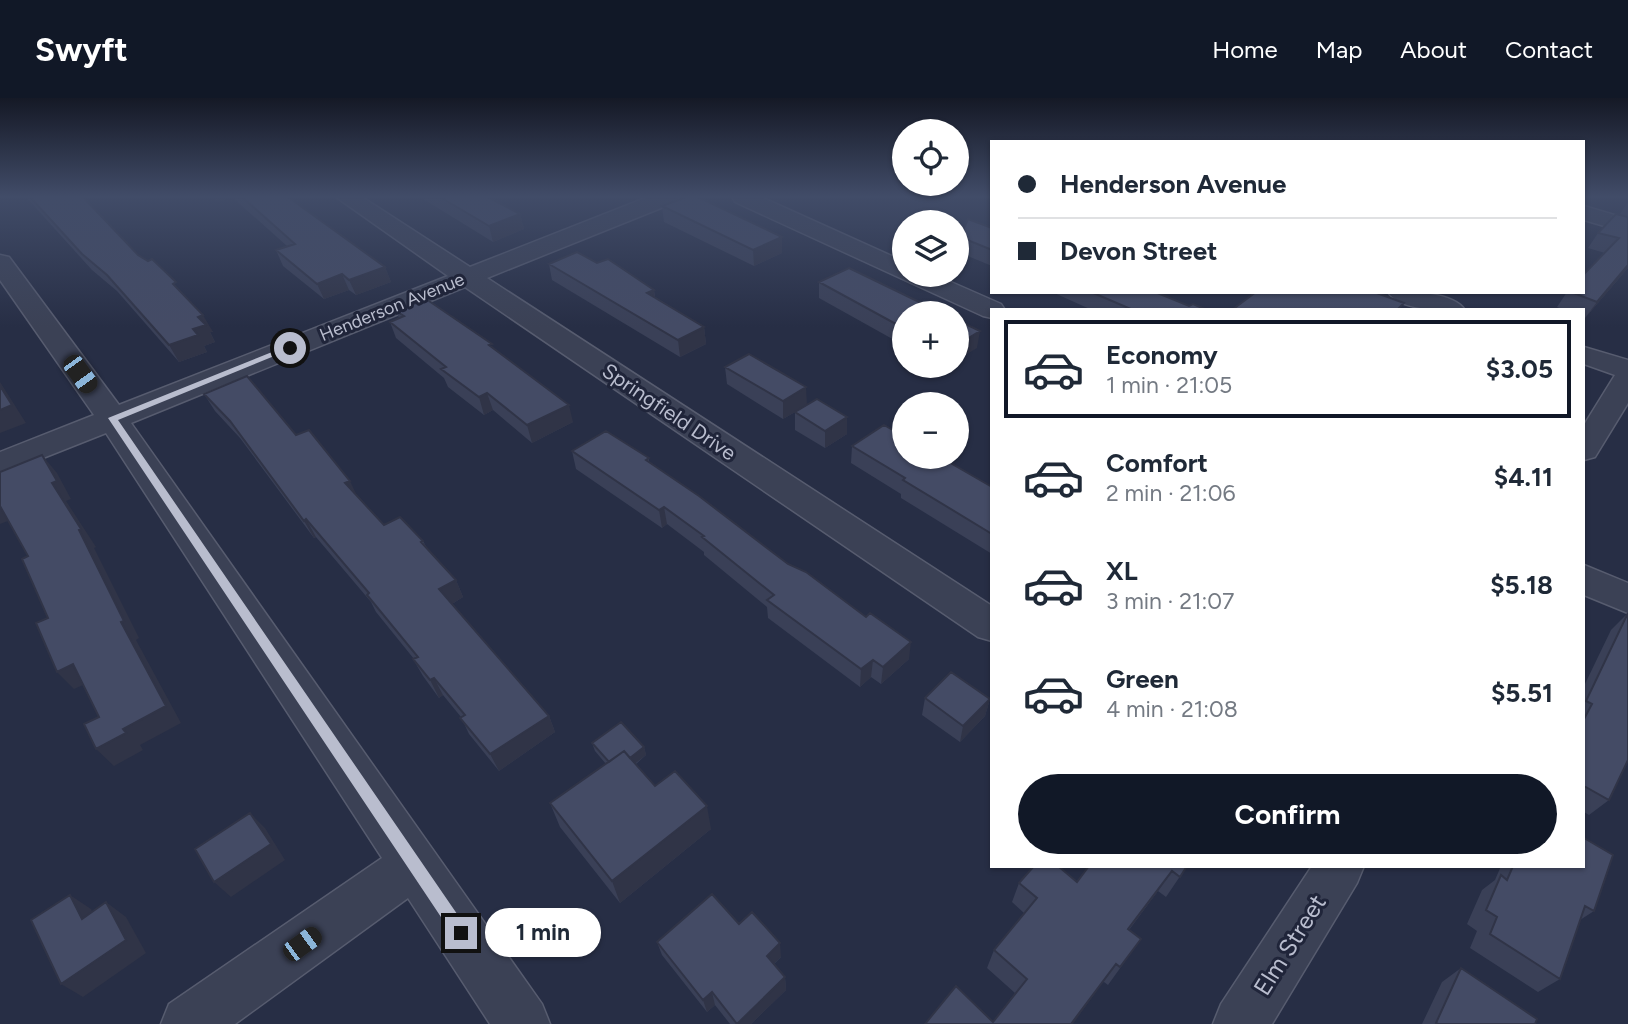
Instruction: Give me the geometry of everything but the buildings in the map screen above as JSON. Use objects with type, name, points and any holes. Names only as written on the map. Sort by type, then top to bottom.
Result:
[{"type":"street","name":"Springfield Drive","points":[[411,240],[990,625]]},
{"type":"street","name":"Henderson Avenue","points":[[0,464],[561,240]]},
{"type":"street","points":[[838,240],[892,265]]},
{"type":"street","points":[[0,262],[112,418],[523,1024]]},
{"type":"street","points":[[941,287],[990,309]]},
{"type":"street","points":[[1407,294],[1446,308]]},
{"type":"street","points":[[1585,355],[1628,370]]},
{"type":"street","points":[[1585,448],[1628,378]]},
{"type":"street","points":[[1585,579],[1628,600]]},
{"type":"street","points":[[189,1024],[415,864]]},
{"type":"street","name":"Elm Street","points":[[1241,1024],[1339,868]]},
{"type":"route","points":[[290,348],[112,418],[461,933]]}]
